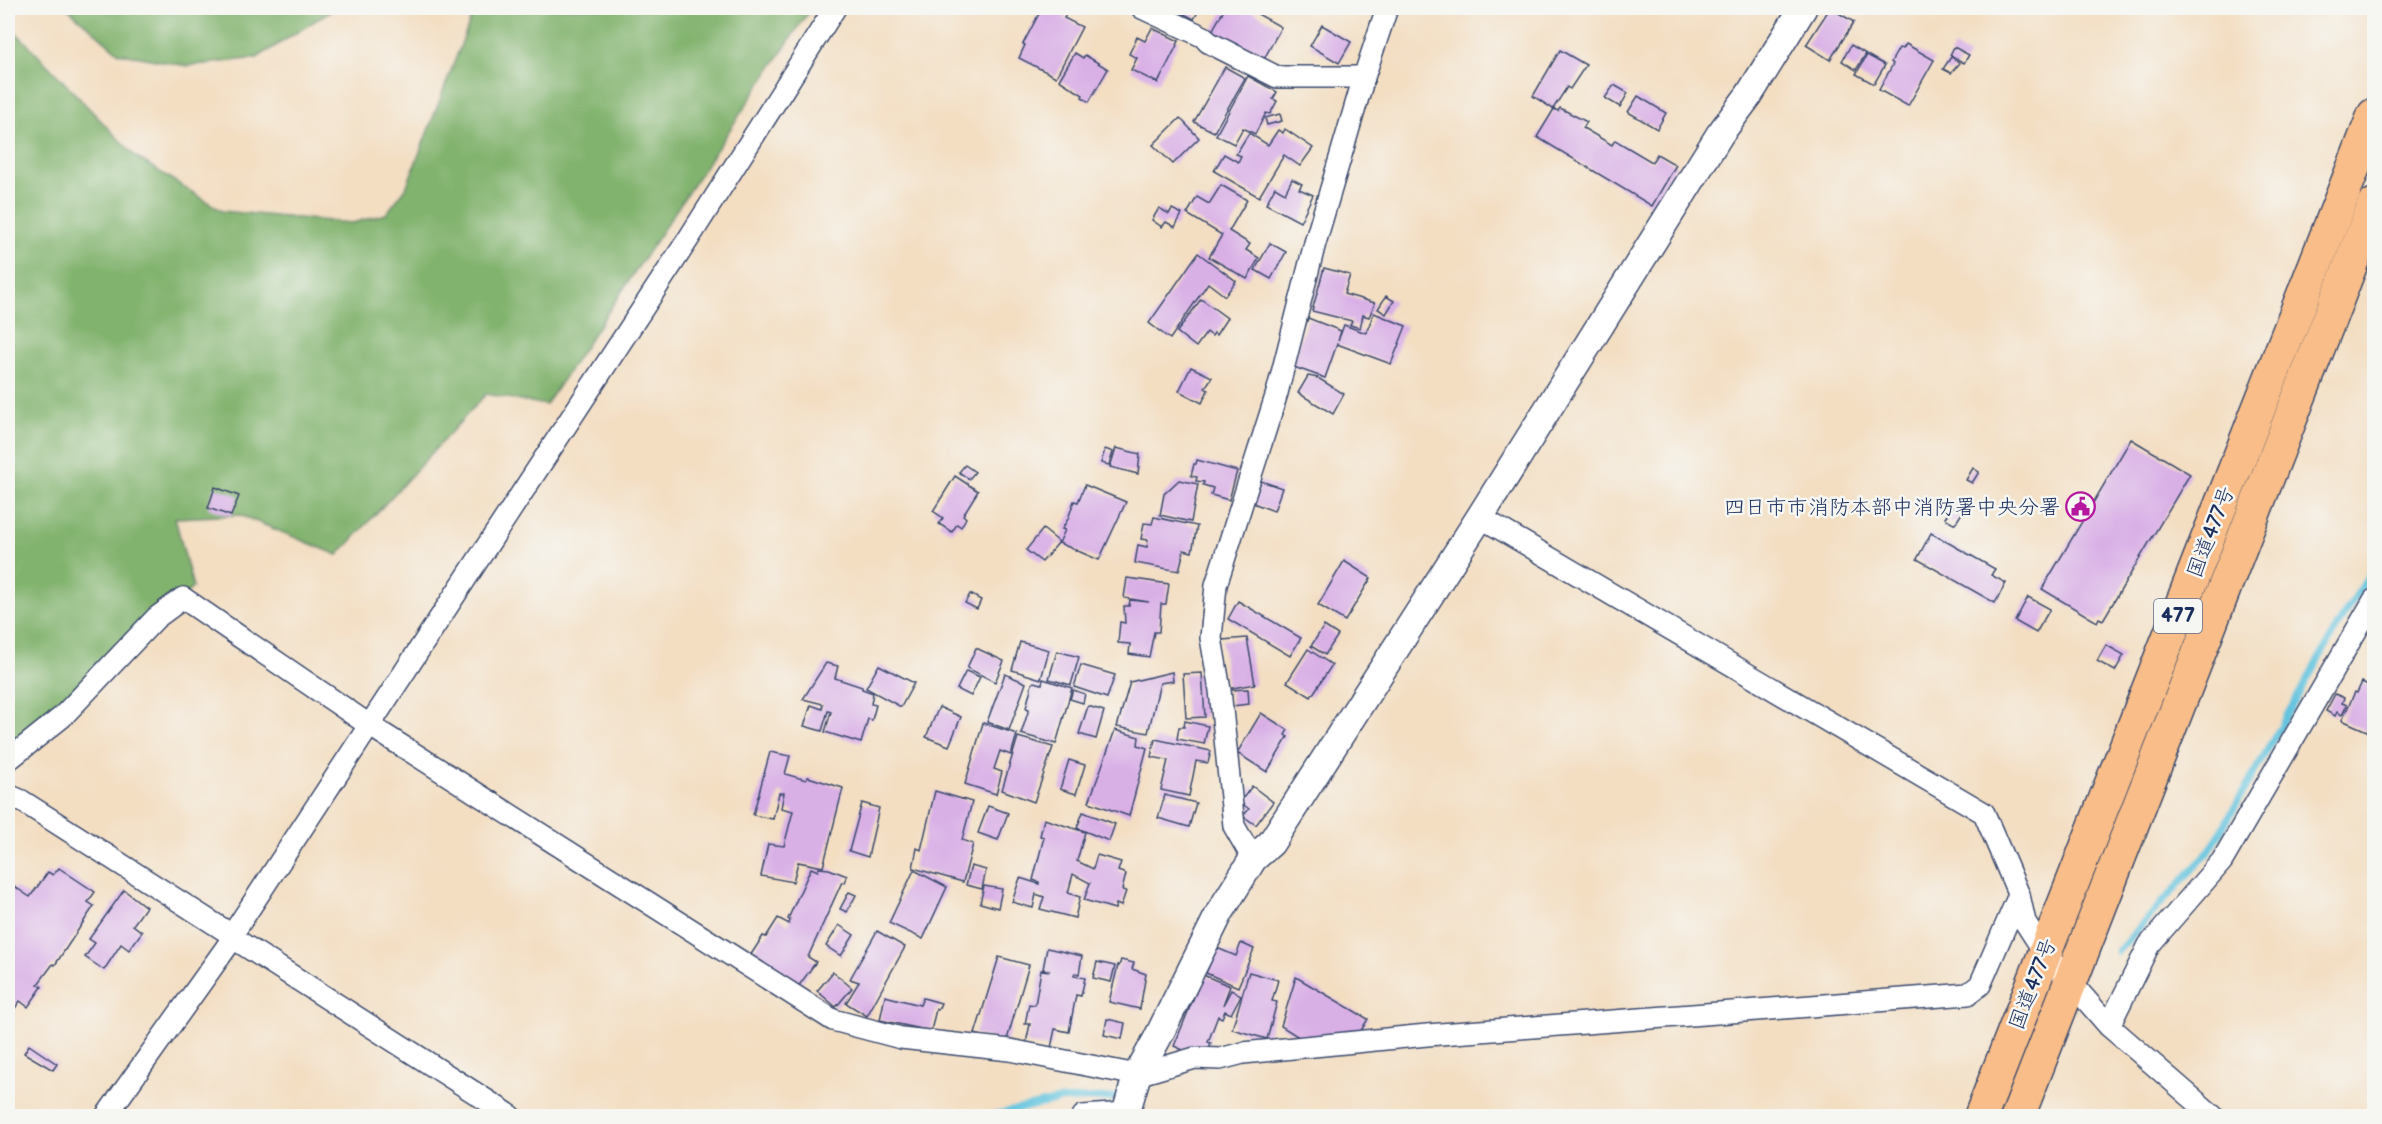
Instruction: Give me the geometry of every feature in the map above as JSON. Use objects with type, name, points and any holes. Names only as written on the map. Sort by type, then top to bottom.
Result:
[{"type":"highway","name":"国道477号","points":[[1981,1116],[2374,115]]},
{"type":"highway","name":"国道477号","points":[[2018,1116],[2374,205]]},
{"type":"street","points":[[106,1116],[233,936],[689,238],[836,8]]},
{"type":"street","points":[[1142,8],[1278,77],[1364,76]]},
{"type":"street","points":[[1253,859],[1234,826],[1220,690],[1211,638],[1216,585],[1276,393],[1315,243],[1364,76],[1387,8]]},
{"type":"street","points":[[1130,1099],[1220,912],[1253,859],[1271,843],[1803,8]]},
{"type":"street","points":[[1480,517],[1984,813],[2019,895],[2025,922],[2045,953],[2109,1026],[2213,1116]]},
{"type":"street","points":[[8,760],[63,717],[156,618],[183,598],[369,725],[833,1020],[901,1038],[1010,1050],[1130,1099]]},
{"type":"street","points":[[2109,1026],[2149,945],[2222,861],[2374,600]]},
{"type":"street","points":[[8,795],[22,801],[511,1116]]},
{"type":"street","points":[[1083,1116],[1130,1099],[1195,1058],[1220,1059],[1243,1053],[1426,1035],[1968,994],[1980,985],[2019,895]]},
{"type":"green space","points":[[67,8],[335,8],[257,58],[187,66],[119,53]]},
{"type":"green space","points":[[475,8],[811,8],[546,405],[486,394],[338,555],[240,515],[175,518],[193,587],[60,721],[8,762],[8,24],[136,157],[222,211],[352,223],[386,214],[406,188]]},
{"type":"building","points":[[1042,8],[1065,10],[1076,8],[1073,14],[1068,11],[1064,18],[1082,27],[1056,77],[1019,58],[1025,45],[1023,44]]},
{"type":"building","points":[[1173,8],[1200,8],[1194,19]]},
{"type":"building","points":[[1225,8],[1247,8],[1281,27],[1263,61],[1211,33]]},
{"type":"building","points":[[1830,8],[1854,22],[1830,60],[1806,45]]},
{"type":"building","points":[[1322,25],[1351,42],[1339,63],[1310,46]]},
{"type":"building","points":[[1152,28],[1179,41],[1158,83],[1131,70],[1137,58],[1129,54],[1137,37],[1145,41]]},
{"type":"building","points":[[1906,44],[1934,60],[1908,106],[1879,90],[1899,48],[1903,49]]},
{"type":"building","points":[[1851,45],[1866,54],[1856,70],[1842,61]]},
{"type":"building","points":[[1954,47],[1969,55],[1964,63],[1950,55]]},
{"type":"building","points":[[1560,50],[1586,65],[1570,89],[1567,87],[1553,109],[1533,96]]},
{"type":"building","points":[[1075,53],[1083,58],[1085,55],[1108,69],[1089,102],[1082,97],[1083,95],[1059,80]]},
{"type":"building","points":[[1867,55],[1885,65],[1874,84],[1856,74]]},
{"type":"building","points":[[1951,57],[1960,63],[1951,73],[1943,69]]},
{"type":"building","points":[[1225,67],[1245,78],[1214,132],[1194,122]]},
{"type":"building","points":[[1248,76],[1277,92],[1273,99],[1277,101],[1270,114],[1266,113],[1255,134],[1243,128],[1234,144],[1216,135]]},
{"type":"building","points":[[1614,85],[1628,93],[1620,107],[1605,98]]},
{"type":"building","points":[[1638,96],[1666,113],[1657,129],[1628,112]]},
{"type":"building","points":[[1560,108],[1587,122],[1583,128],[1612,145],[1615,140],[1652,162],[1657,154],[1676,165],[1652,206],[1537,137],[1554,109],[1558,111]]},
{"type":"building","points":[[1280,114],[1282,121],[1267,125],[1265,118]]},
{"type":"building","points":[[1180,118],[1199,138],[1173,164],[1153,145]]},
{"type":"building","points":[[1285,129],[1313,148],[1300,166],[1284,155],[1259,197],[1214,171],[1224,154],[1238,162],[1241,156],[1236,154],[1249,133],[1268,145],[1278,130],[1283,133]]},
{"type":"building","points":[[1292,179],[1302,184],[1299,189],[1313,195],[1300,222],[1266,204],[1275,187],[1285,193]]},
{"type":"building","points":[[1221,185],[1247,200],[1229,231],[1250,244],[1246,250],[1259,258],[1247,279],[1209,257],[1222,235],[1187,214],[1197,197],[1209,204]]},
{"type":"building","points":[[1159,208],[1169,214],[1172,209],[1182,214],[1175,227],[1166,222],[1162,227],[1152,220]]},
{"type":"building","points":[[1270,243],[1286,252],[1271,279],[1255,270]]},
{"type":"building","points":[[1198,253],[1236,281],[1225,296],[1208,283],[1170,339],[1149,323]]},
{"type":"building","points":[[1324,268],[1350,275],[1344,294],[1375,303],[1369,317],[1363,315],[1360,328],[1350,325],[1352,321],[1312,311]]},
{"type":"building","points":[[1386,296],[1394,301],[1386,314],[1378,309]]},
{"type":"building","points":[[1201,299],[1227,318],[1216,335],[1214,333],[1212,336],[1207,332],[1196,347],[1177,332]]},
{"type":"building","points":[[1374,313],[1406,326],[1391,364],[1337,344],[1325,378],[1291,366],[1308,318],[1341,331],[1338,341],[1344,325],[1366,333]]},
{"type":"building","points":[[1191,367],[1212,377],[1205,388],[1208,390],[1202,403],[1179,391]]},
{"type":"building","points":[[1308,376],[1318,378],[1344,394],[1333,414],[1298,393]]},
{"type":"building","points":[[2131,439],[2190,474],[2103,620],[2099,618],[2097,622],[2042,589]]},
{"type":"building","points":[[1116,448],[1140,454],[1138,474],[1110,467]]},
{"type":"building","points":[[1105,449],[1113,452],[1109,465],[1101,463]]},
{"type":"building","points":[[1197,460],[1237,471],[1229,500],[1211,495],[1213,488],[1203,485],[1204,482],[1196,481],[1197,477],[1191,476]]},
{"type":"building","points":[[965,465],[975,472],[969,479],[959,472]]},
{"type":"building","points":[[1973,468],[1979,472],[1972,483],[1966,480]]},
{"type":"building","points":[[955,476],[978,491],[963,515],[966,518],[961,527],[957,524],[952,532],[939,524],[943,518],[933,511]]},
{"type":"building","points":[[1179,480],[1198,484],[1191,522],[1160,515],[1164,494]]},
{"type":"building","points":[[1261,481],[1282,488],[1274,511],[1253,503]]},
{"type":"building","points":[[1085,485],[1126,502],[1099,560],[1059,543],[1065,530],[1062,529],[1074,501],[1078,502]]},
{"type":"building","points":[[215,487],[239,496],[231,516],[208,508]]},
{"type":"building","points":[[1954,504],[1964,510],[1955,524],[1945,518]]},
{"type":"building","points":[[1154,517],[1197,526],[1192,552],[1184,550],[1179,571],[1135,563],[1138,545],[1147,547],[1148,540],[1141,539],[1144,523],[1152,524]]},
{"type":"building","points":[[1043,529],[1059,542],[1042,562],[1026,550]]},
{"type":"building","points":[[1931,533],[1995,569],[1991,575],[2006,583],[1995,603],[1917,559]]},
{"type":"building","points":[[1344,561],[1371,578],[1345,621],[1318,605]]},
{"type":"building","points":[[1127,578],[1169,584],[1166,604],[1161,604],[1159,632],[1154,632],[1149,657],[1129,654],[1130,644],[1118,643],[1120,622],[1125,623],[1124,606],[1129,606],[1130,600],[1149,602],[1124,598]]},
{"type":"building","points":[[970,594],[981,600],[977,609],[965,603]]},
{"type":"building","points":[[2028,597],[2050,609],[2036,633],[2015,621]]},
{"type":"building","points":[[1238,601],[1301,638],[1290,656],[1228,619]]},
{"type":"building","points":[[1324,626],[1338,635],[1325,655],[1311,646]]},
{"type":"building","points":[[1247,638],[1255,684],[1227,689],[1222,640]]},
{"type":"building","points":[[1020,642],[1049,650],[1041,679],[1012,670]]},
{"type":"building","points":[[2106,645],[2124,655],[2115,671],[2097,661]]},
{"type":"building","points":[[976,648],[1004,661],[995,682],[967,668]]},
{"type":"building","points":[[1308,649],[1332,665],[1311,697],[1287,682]]},
{"type":"building","points":[[1057,651],[1079,657],[1071,685],[1049,679]]},
{"type":"building","points":[[826,663],[838,666],[835,678],[873,693],[871,704],[876,705],[872,720],[868,719],[861,743],[825,732],[831,712],[828,711],[822,731],[804,726],[811,705],[822,709],[823,704],[803,699]]},
{"type":"building","points":[[879,665],[914,683],[901,707],[866,688]]},
{"type":"building","points":[[1081,665],[1115,675],[1107,698],[1074,687]]},
{"type":"building","points":[[966,671],[980,677],[971,696],[957,689]]},
{"type":"building","points":[[1172,672],[1173,681],[1160,683],[1148,733],[1117,727],[1130,682]]},
{"type":"building","points":[[1202,673],[1205,717],[1186,718],[1183,674]]},
{"type":"building","points":[[1005,674],[1026,683],[1009,730],[987,722]]},
{"type":"building","points":[[1043,679],[1072,688],[1056,744],[1021,734],[1029,709],[1026,708],[1032,684],[1034,682],[1042,684]]},
{"type":"building","points":[[2362,682],[2374,688],[2374,721],[2369,732],[2342,720]]},
{"type":"building","points":[[1248,689],[1249,704],[1232,706],[1230,690]]},
{"type":"building","points":[[1073,690],[1085,694],[1083,703],[1070,699]]},
{"type":"building","points":[[2335,694],[2344,698],[2342,703],[2347,705],[2342,715],[2337,712],[2335,716],[2326,711]]},
{"type":"building","points":[[1088,706],[1104,711],[1096,739],[1079,734]]},
{"type":"building","points":[[939,707],[961,717],[949,746],[926,737]]},
{"type":"building","points":[[1261,713],[1288,730],[1285,735],[1288,737],[1267,772],[1237,753]]},
{"type":"building","points":[[1185,721],[1208,726],[1204,744],[1177,739],[1179,727],[1184,727]]},
{"type":"building","points":[[983,723],[1017,734],[1011,755],[1000,751],[994,769],[1002,772],[996,794],[965,784]]},
{"type":"building","points":[[1115,730],[1139,737],[1138,745],[1147,748],[1129,816],[1089,802]]},
{"type":"building","points":[[1018,737],[1053,747],[1034,802],[1002,790]]},
{"type":"building","points":[[1155,739],[1211,751],[1208,763],[1196,761],[1189,796],[1161,790],[1168,760],[1151,757]]},
{"type":"building","points":[[770,752],[790,756],[785,774],[806,780],[808,777],[843,788],[823,867],[798,862],[793,882],[761,876],[768,844],[784,846],[793,811],[781,808],[784,793],[779,793],[773,819],[753,815]]},
{"type":"building","points":[[1069,760],[1085,765],[1076,794],[1060,789]]},
{"type":"building","points":[[1252,786],[1273,802],[1256,825],[1243,816],[1249,809],[1240,802]]},
{"type":"building","points":[[935,791],[972,802],[962,840],[973,844],[963,882],[913,868],[917,848],[921,850]]},
{"type":"building","points":[[1165,795],[1196,803],[1189,827],[1158,818]]},
{"type":"building","points":[[862,803],[879,808],[868,857],[849,851]]},
{"type":"building","points":[[988,806],[1008,813],[998,840],[978,833]]},
{"type":"building","points":[[1083,812],[1115,824],[1109,841],[1077,828]]},
{"type":"building","points":[[1044,819],[1085,832],[1077,861],[1093,869],[1097,855],[1121,862],[1118,871],[1126,874],[1122,890],[1126,891],[1121,906],[1116,904],[1115,909],[1084,900],[1090,883],[1073,874],[1068,893],[1080,897],[1075,918],[1040,909],[1044,897],[1036,894],[1033,908],[1012,902],[1020,878],[1039,884],[1033,880],[1044,837],[1040,836]]},
{"type":"building","points":[[971,866],[986,870],[982,889],[966,885]]},
{"type":"building","points":[[59,868],[95,892],[88,902],[94,906],[55,965],[53,964],[38,984],[42,987],[28,1007],[20,1001],[13,1011],[8,1007],[8,898],[15,887],[30,897],[48,872],[53,875]]},
{"type":"building","points":[[811,868],[818,871],[819,868],[829,869],[847,876],[845,883],[842,882],[808,957],[816,962],[798,987],[750,956],[778,918],[789,924],[788,919]]},
{"type":"building","points":[[914,870],[947,887],[923,939],[889,923]]},
{"type":"building","points":[[984,886],[1002,889],[998,908],[980,903]]},
{"type":"building","points":[[124,890],[146,907],[133,925],[142,932],[129,950],[121,944],[104,970],[85,957],[95,943],[89,939]]},
{"type":"building","points":[[849,892],[856,895],[847,912],[840,909]]},
{"type":"building","points":[[839,925],[854,935],[841,956],[826,946]]},
{"type":"building","points":[[877,931],[905,947],[867,1016],[846,1003],[859,982],[850,979]]},
{"type":"building","points":[[1241,943],[1254,949],[1238,987],[1206,973],[1217,948],[1236,956]]},
{"type":"building","points":[[1047,948],[1082,956],[1079,974],[1075,973],[1074,976],[1085,978],[1081,996],[1076,995],[1069,1032],[1055,1029],[1051,1048],[1026,1043],[1030,1024],[1025,1024],[1029,1004],[1035,1005],[1041,970],[1050,971],[1043,969]]},
{"type":"building","points":[[999,957],[1029,965],[1006,1043],[975,1034]]},
{"type":"building","points":[[1121,960],[1134,963],[1132,969],[1146,974],[1140,1009],[1109,1002]]},
{"type":"building","points":[[1097,962],[1115,966],[1111,982],[1093,978]]},
{"type":"building","points":[[833,972],[852,988],[836,1007],[817,991]]},
{"type":"building","points":[[1249,972],[1278,980],[1272,1001],[1277,1002],[1267,1039],[1232,1029]]},
{"type":"building","points":[[1203,975],[1230,986],[1223,1005],[1231,990],[1241,995],[1231,1014],[1225,1011],[1222,1018],[1218,1016],[1208,1042],[1211,1043],[1206,1055],[1199,1057],[1174,1046]]},
{"type":"building","points":[[1296,977],[1368,1019],[1359,1034],[1305,1041],[1281,1026]]},
{"type":"building","points":[[885,996],[920,1005],[923,998],[941,1003],[938,1010],[936,1009],[931,1031],[880,1020]]},
{"type":"building","points":[[1107,1019],[1125,1023],[1122,1039],[1104,1035]]},
{"type":"building","points":[[29,1045],[57,1064],[53,1070],[24,1053]]},
{"type":"waterway","points":[[2117,952],[2211,849],[2346,611],[2374,568]]},
{"type":"waterway","points":[[989,1116],[1059,1100],[1125,1097]]},
{"type":"place","name":"四日市市消防本部中消防署中央分署","points":[[2081,507]]}]
